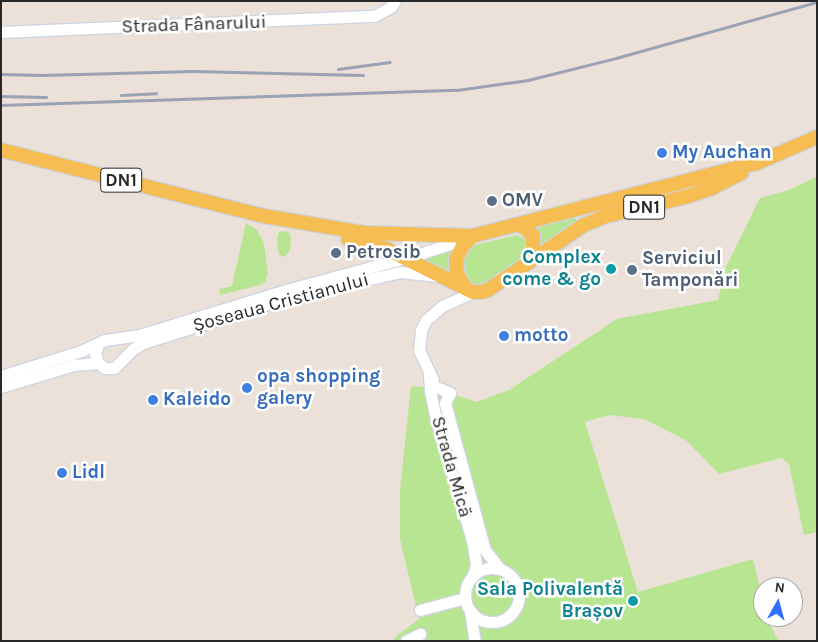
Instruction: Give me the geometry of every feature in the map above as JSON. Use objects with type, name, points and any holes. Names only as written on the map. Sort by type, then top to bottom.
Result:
[{"type":"main road","name":"DN1","points":[[264,216],[276,222],[362,242],[407,257],[469,289],[488,290],[570,233],[594,220],[689,196],[712,188],[757,163],[817,136]]},
{"type":"main road","name":"DN1","points":[[1,150],[264,216],[364,234],[472,236],[757,163]]},
{"type":"main road","points":[[518,225],[526,228],[533,236],[533,258]]},
{"type":"main road","points":[[469,289],[457,273],[456,259],[463,246],[472,236]]},
{"type":"street","name":"Strada Fânarului","points":[[1,32],[253,23],[374,16],[385,12],[395,1]]},
{"type":"street","name":"Șoseaua Cristianului","points":[[1,376],[98,345],[105,340],[139,335],[286,290],[407,257],[472,236]]},
{"type":"street","name":"Șoseaua Cristianului","points":[[1,387],[74,365],[98,363],[106,368],[114,368],[143,343],[286,298],[400,272],[445,276]]},
{"type":"street","points":[[429,375],[418,350],[420,330],[433,313],[469,289]]},
{"type":"street","points":[[113,339],[123,347],[124,359]]},
{"type":"street","points":[[98,345],[95,354],[98,363]]},
{"type":"street","name":"Strada Mică","points":[[429,375],[445,394],[485,550],[500,569],[514,579],[518,587],[518,605],[505,619],[496,622],[479,619]]},
{"type":"street","name":"Strada Mică","points":[[429,375],[430,391],[437,422],[473,544],[476,565],[468,582],[465,598]]},
{"type":"street","points":[[473,574],[490,568],[500,569]]},
{"type":"street","points":[[420,610],[465,598],[470,611],[474,637]]},
{"type":"street","points":[[470,611],[479,619],[474,637]]},
{"type":"street","points":[[406,641],[420,634]]},
{"type":"green space","points":[[817,177],[817,532],[804,535],[789,464],[781,458],[719,474],[687,441],[644,419],[609,415],[585,422],[638,592],[753,559],[757,577],[753,577],[753,627],[772,627],[778,641],[395,641],[394,638],[419,619],[400,539],[400,490],[411,386],[433,388],[477,402],[509,390],[617,319],[718,300],[726,267],[760,198],[786,191]]},
{"type":"green space","points":[[575,217],[577,222],[542,248],[539,234],[535,228]]},
{"type":"green space","points":[[246,223],[257,230],[264,243],[268,274],[265,282],[260,285],[220,295],[219,289],[232,286]]},
{"type":"green space","points":[[285,231],[290,233],[291,240],[290,250],[285,257],[279,255],[277,239],[279,232]]},
{"type":"green space","points":[[517,235],[529,243],[528,256],[487,286],[475,286],[465,280],[461,271],[465,251],[475,245]]},
{"type":"green space","points":[[456,249],[455,276],[422,259]]},
{"type":"railway","points":[[1,105],[457,90],[528,80],[616,58],[817,2]]},
{"type":"railway","points":[[338,69],[390,62]]},
{"type":"railway","points":[[1,74],[42,75],[192,71],[363,75]]},
{"type":"railway","points":[[121,95],[156,93]]},
{"type":"railway","points":[[1,96],[46,97]]},
{"type":"place","name":"My Auchan","points":[[662,153]]},
{"type":"place","name":"OMV","points":[[492,201]]},
{"type":"place","name":"Petrosib","points":[[336,253]]},
{"type":"place","name":"Complex come & go","points":[[611,269]]},
{"type":"place","name":"Serviciul Tamponări","points":[[632,270]]},
{"type":"place","name":"motto","points":[[504,336]]},
{"type":"place","name":"opa shopping galery","points":[[247,388]]},
{"type":"place","name":"Kaleido","points":[[153,400]]},
{"type":"place","name":"Lidl","points":[[62,473]]},
{"type":"place","name":"Sala Polivalentă Brașov","points":[[633,601]]}]
